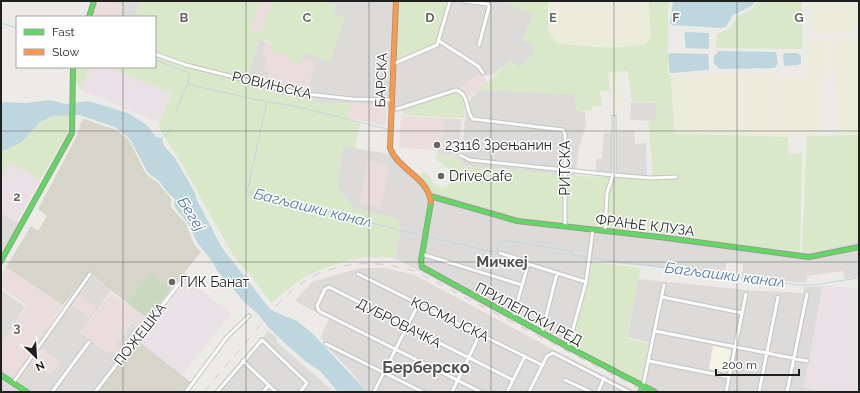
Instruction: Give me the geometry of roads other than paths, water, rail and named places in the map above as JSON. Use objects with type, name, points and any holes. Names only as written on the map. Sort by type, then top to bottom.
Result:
[{"type":"street","points":[[90,16],[94,1]]},
{"type":"street","name":"БАРСКА","points":[[396,1],[390,148],[395,158],[426,188],[430,196]]},
{"type":"street","points":[[393,64],[434,48],[439,41],[450,1]]},
{"type":"street","points":[[464,1],[488,4],[489,7],[478,45]]},
{"type":"street","points":[[439,41],[478,66],[483,73]]},
{"type":"street","name":"РОВИЊСКА","points":[[156,54],[186,66],[298,93],[352,99],[392,100]]},
{"type":"street","points":[[1,261],[70,137],[74,120],[73,68]]},
{"type":"street","name":"РИТСКА","points":[[397,108],[458,90],[467,102],[470,115],[473,119],[563,130],[566,134],[565,226]]},
{"type":"street","points":[[605,231],[607,193],[613,176],[614,116]]},
{"type":"street","points":[[460,155],[470,160],[613,176],[651,178],[676,177]]},
{"type":"street","points":[[430,196],[430,206],[422,254],[522,285]]},
{"type":"street","name":"ФРАЊЕ КЛУЗА","points":[[430,196],[517,221],[809,257],[859,246]]},
{"type":"street","points":[[568,347],[586,282],[593,230]]},
{"type":"street","points":[[500,253],[525,261],[528,264],[586,282]]},
{"type":"street","name":"ПРИЛЕПСКИ РЕД","points":[[422,254],[421,264],[424,269],[513,318],[655,392]]},
{"type":"street","points":[[513,318],[528,264]]},
{"type":"street","points":[[542,333],[557,273]]},
{"type":"street","points":[[13,383],[90,274]]},
{"type":"street","name":"КОСМАЈСКА","points":[[358,274],[542,365]]},
{"type":"street","name":"ПОЖЕШКА","points":[[95,392],[185,276]]},
{"type":"street","points":[[640,392],[649,361],[664,285]]},
{"type":"street","name":"ДУБРОВАЧКА","points":[[396,349],[319,311],[317,306],[325,289],[328,288],[513,380]]},
{"type":"street","points":[[726,392],[746,294]]},
{"type":"street","points":[[787,392],[807,294]]},
{"type":"street","points":[[662,297],[742,313]]},
{"type":"street","points":[[759,392],[778,297]]},
{"type":"street","points":[[374,392],[419,304]]},
{"type":"street","points":[[186,392],[227,337],[249,316]]},
{"type":"street","points":[[655,331],[807,361]]},
{"type":"street","points":[[452,392],[480,334]]},
{"type":"street","points":[[218,392],[262,340],[307,382],[300,392]]},
{"type":"street","points":[[52,392],[89,342]]},
{"type":"street","points":[[326,344],[423,392]]},
{"type":"street","points":[[396,349],[481,392]]},
{"type":"street","points":[[529,392],[548,354],[555,353],[629,392]]},
{"type":"street","points":[[507,392],[525,356]]},
{"type":"street","points":[[243,361],[276,392]]},
{"type":"street","points":[[649,361],[729,377]]},
{"type":"street","points":[[1,375],[27,392]]},
{"type":"street","points":[[598,392],[604,378]]},
{"type":"street","points":[[565,380],[591,392]]},
{"type":"street","points":[[263,392],[269,385]]},
{"type":"water","points":[[673,1],[756,1],[750,7],[733,15],[726,27],[721,28],[672,25],[670,23]]},
{"type":"water","points":[[684,33],[709,33],[709,49],[686,48]]},
{"type":"water","points":[[719,51],[776,52],[778,63],[775,68],[720,69],[714,64],[714,56]]},
{"type":"water","points":[[670,53],[708,54],[709,70],[670,73],[668,56]]},
{"type":"water","points":[[785,53],[798,53],[801,56],[801,63],[798,65],[784,66],[783,55]]},
{"type":"water","name":"Бегеј","points":[[49,100],[67,104],[88,101],[130,114],[148,126],[156,137],[162,138],[164,146],[175,158],[195,193],[197,200],[222,248],[271,310],[297,321],[313,334],[367,392],[338,392],[320,371],[305,361],[288,346],[269,328],[258,314],[246,304],[218,272],[212,261],[197,242],[189,225],[174,206],[175,199],[159,181],[148,173],[130,139],[115,127],[79,115],[52,116],[40,122],[22,142],[1,152],[1,102],[27,103]]},
{"type":"waterway","points":[[1,23],[16,28]]},
{"type":"waterway","points":[[156,60],[190,73],[188,83]]},
{"type":"waterway","name":"Багљашки канал","points":[[176,112],[187,84],[267,102],[290,105],[387,129]]},
{"type":"waterway","name":"Багљашки канал","points":[[267,102],[247,192],[420,235]]},
{"type":"waterway","points":[[161,139],[171,128]]},
{"type":"waterway","name":"Багљашки канал","points":[[428,237],[493,252],[497,250],[501,240],[573,251],[572,255],[587,257]]},
{"type":"waterway","name":"Багљашки канал","points":[[591,258],[798,285],[813,285],[859,278]]},
{"type":"railway","points":[[204,392],[279,302],[303,282],[334,268],[367,264],[384,264],[417,272],[645,392]]},
{"type":"place","name":"23116 Зрењанин","points":[[437,145]]},
{"type":"place","name":"DriveCafe","points":[[441,176]]},
{"type":"place","name":"ГИК Банат","points":[[172,282]]},
{"type":"district","name":"Мичкеј","points":[[502,262]]},
{"type":"district","name":"Берберско","points":[[426,367]]}]
